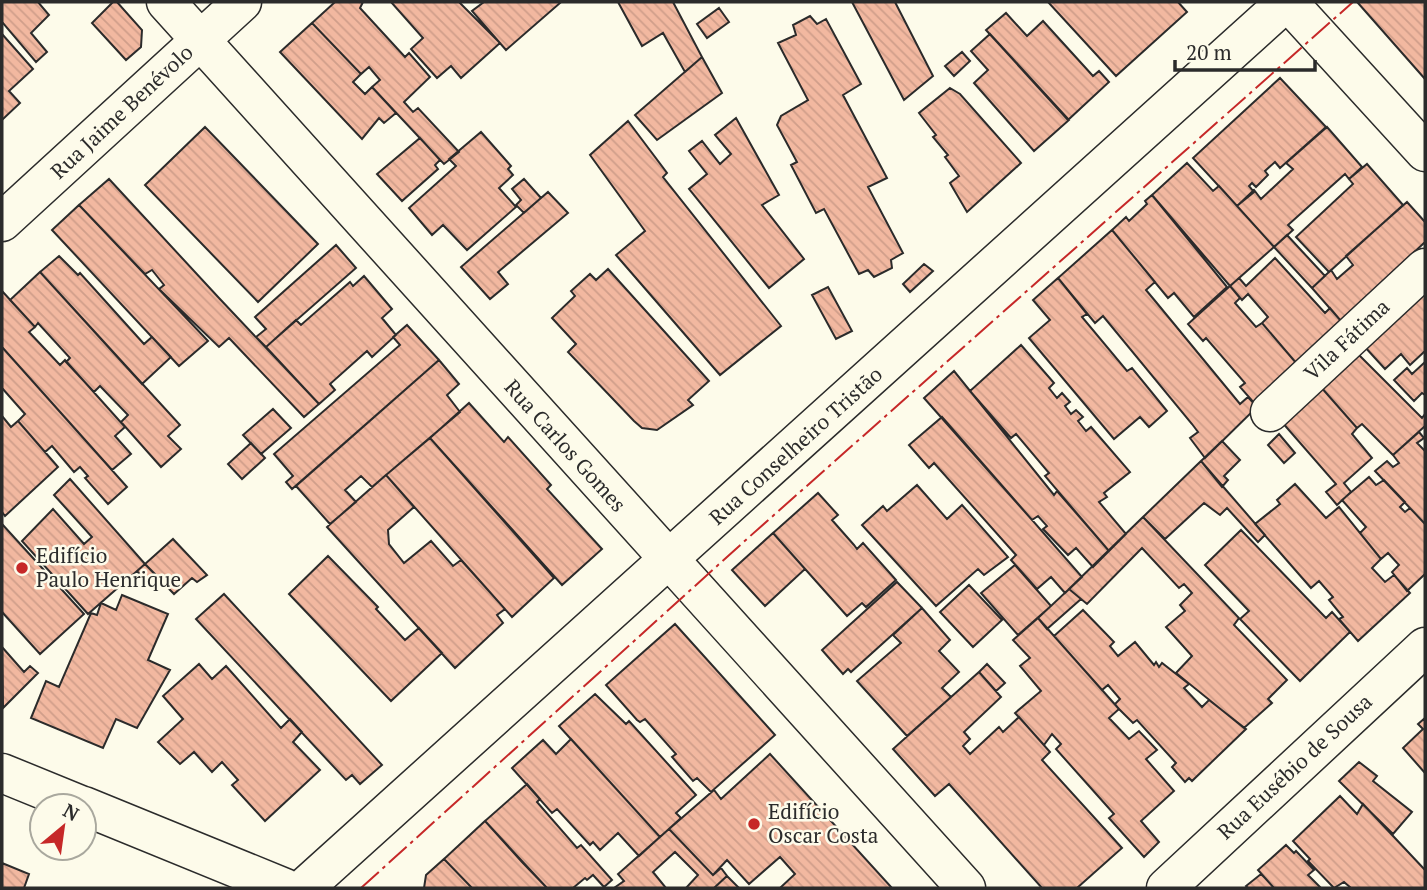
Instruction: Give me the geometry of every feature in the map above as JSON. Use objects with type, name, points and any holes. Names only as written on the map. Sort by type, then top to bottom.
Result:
[{"type":"street","name":"Rua Carlos Gomes","points":[[166,2],[966,888]]},
{"type":"street","name":"Rua Jaime Benévolo","points":[[2,222],[242,2]]},
{"type":"street","points":[[1287,2],[1425,152]]},
{"type":"street","name":"Rua Conselheiro Tristão","points":[[304,888],[670,561],[1287,2]]},
{"type":"street","name":"Vila Fátima","points":[[1270,412],[1425,268]]},
{"type":"street","name":"Rua Eusébio de Sousa","points":[[1166,888],[1425,647]]},
{"type":"street","points":[[2,773],[49,792]]},
{"type":"street","points":[[98,812],[285,888]]},
{"type":"building","points":[[2,2],[38,2],[49,15],[31,33],[47,52],[36,62],[2,22]]},
{"type":"building","points":[[113,2],[117,2],[142,30],[141,47],[126,60],[92,23]]},
{"type":"building","points":[[335,2],[363,2],[360,8],[405,57],[409,53],[430,77],[404,102],[413,112],[418,108],[459,152],[444,164],[372,87],[380,80],[369,67],[361,74],[312,23]]},
{"type":"building","points":[[391,2],[459,2],[500,43],[461,78],[451,66],[437,78],[411,49],[423,38]]},
{"type":"building","points":[[484,2],[560,3],[506,50],[472,11]]},
{"type":"building","points":[[618,2],[673,2],[702,57],[685,72],[663,33],[642,46]]},
{"type":"building","points":[[852,2],[895,2],[933,76],[904,100]]},
{"type":"building","points":[[1048,2],[1178,2],[1187,12],[1116,76]]},
{"type":"building","points":[[1425,2],[1425,79],[1358,3]]},
{"type":"building","points":[[719,8],[729,22],[707,38],[697,24]]},
{"type":"building","points":[[1006,13],[1027,36],[1043,21],[1093,76],[1099,71],[1109,82],[1068,120],[986,30]]},
{"type":"building","points":[[810,16],[817,24],[826,19],[861,84],[843,95],[887,178],[868,187],[903,253],[891,260],[892,268],[874,277],[868,270],[859,274],[824,209],[816,213],[791,165],[797,162],[777,125],[781,116],[808,100],[778,43],[796,35],[793,25]]},
{"type":"building","points":[[312,23],[361,74],[353,82],[365,94],[372,87],[396,113],[384,123],[379,118],[362,139],[280,52]]},
{"type":"building","points":[[2,34],[33,69],[9,91],[20,103],[2,120]]},
{"type":"building","points":[[990,34],[1069,120],[1034,151],[974,83],[988,70],[971,51]]},
{"type":"building","points":[[962,52],[970,61],[954,76],[945,66]]},
{"type":"building","points":[[702,57],[722,93],[657,140],[635,115]]},
{"type":"building","points":[[1280,78],[1326,127],[1280,168],[1275,162],[1265,171],[1268,175],[1256,187],[1252,183],[1249,186],[1254,192],[1237,206],[1193,158]]},
{"type":"building","points":[[950,88],[960,94],[1021,163],[967,212],[950,183],[959,176],[945,157],[948,155],[933,137],[936,135],[919,113]]},
{"type":"building","points":[[736,118],[779,195],[762,205],[804,259],[769,288],[689,189],[707,174],[689,151],[702,141],[720,164],[731,154],[715,135]]},
{"type":"building","points":[[628,121],[667,173],[663,177],[781,326],[720,375],[616,255],[645,231],[590,155]]},
{"type":"building","points":[[205,127],[318,244],[258,302],[145,185]]},
{"type":"building","points":[[1327,127],[1362,167],[1349,179],[1345,174],[1288,225],[1293,230],[1274,247],[1237,206],[1254,190],[1261,199],[1293,169],[1286,163]]},
{"type":"building","points":[[481,132],[511,166],[508,169],[513,175],[499,188],[516,207],[467,250],[443,225],[432,235],[409,208],[456,166],[449,159]]},
{"type":"building","points":[[420,138],[440,160],[435,165],[438,169],[402,201],[377,174]]},
{"type":"building","points":[[1187,163],[1213,191],[1219,186],[1274,247],[1230,286],[1152,195]]},
{"type":"building","points":[[1367,164],[1403,205],[1329,272],[1296,237],[1353,184],[1349,179]]},
{"type":"building","points":[[109,179],[319,404],[304,417],[229,338],[219,347],[159,289],[164,285],[152,270],[145,274],[79,205]]},
{"type":"building","points":[[524,179],[541,198],[524,213],[516,205],[521,200],[512,189]]},
{"type":"building","points":[[548,192],[568,213],[498,272],[508,284],[490,299],[461,267]]},
{"type":"building","points":[[1152,195],[1227,287],[1194,317],[1174,293],[1168,298],[1112,230],[1126,217],[1129,221],[1147,204],[1145,201]]},
{"type":"building","points":[[1407,202],[1425,222],[1425,242],[1341,321],[1312,288],[1331,270],[1337,279],[1353,265],[1346,256]]},
{"type":"building","points":[[79,205],[208,341],[179,366],[52,230]]},
{"type":"building","points":[[1112,230],[1155,282],[1146,290],[1240,404],[1248,397],[1257,407],[1205,458],[1190,438],[1198,432],[1192,424],[1103,316],[1095,323],[1058,278]]},
{"type":"building","points":[[1287,235],[1325,276],[1312,288],[1274,247]]},
{"type":"building","points":[[336,245],[356,268],[266,347],[256,337],[266,329],[255,317]]},
{"type":"building","points":[[59,256],[78,275],[80,273],[144,344],[152,337],[171,357],[142,384],[40,272]]},
{"type":"building","points":[[1275,258],[1325,313],[1330,308],[1341,321],[1297,364],[1262,323],[1268,317],[1248,294],[1242,300],[1230,286],[1239,278],[1246,286]]},
{"type":"building","points":[[924,264],[933,271],[910,292],[903,284]]},
{"type":"building","points":[[608,269],[709,381],[688,400],[693,405],[657,430],[642,428],[634,421],[568,352],[576,344],[552,318],[575,296],[571,291],[590,274],[596,280]]},
{"type":"building","points":[[40,272],[180,425],[168,436],[181,449],[161,467],[121,422],[128,415],[100,386],[94,392],[66,362],[70,358],[38,323],[35,327],[10,300]]},
{"type":"building","points":[[364,276],[392,309],[382,318],[396,335],[372,357],[367,351],[330,384],[335,390],[319,404],[266,347],[296,320],[301,325],[350,282],[353,286]]},
{"type":"building","points":[[1058,278],[1087,314],[1082,317],[1127,371],[1132,368],[1167,411],[1149,427],[1140,417],[1114,439],[1029,338],[1050,320],[1033,300]]},
{"type":"building","points":[[1230,286],[1240,298],[1235,303],[1256,327],[1262,323],[1297,364],[1255,404],[1240,387],[1245,383],[1206,338],[1203,341],[1188,324]]},
{"type":"building","points":[[828,287],[852,331],[836,339],[812,295]]},
{"type":"building","points":[[1425,290],[1425,351],[1410,365],[1401,354],[1385,369],[1364,346]]},
{"type":"building","points":[[2,291],[35,327],[29,332],[60,365],[65,360],[125,427],[115,436],[131,454],[112,470],[2,347]]},
{"type":"building","points":[[407,325],[439,360],[292,489],[286,482],[293,476],[274,454],[400,345],[393,337]]},
{"type":"building","points":[[1021,345],[1054,383],[1049,388],[1057,398],[1062,393],[1070,402],[1065,406],[1071,414],[1076,410],[1083,417],[1078,421],[1086,431],[1091,427],[1130,472],[1104,493],[1107,497],[1099,502],[1126,534],[1109,551],[1045,476],[1049,473],[1016,434],[1011,438],[970,391]]},
{"type":"building","points":[[2,347],[127,487],[108,504],[85,478],[88,476],[80,467],[74,472],[52,446],[45,452],[18,421],[25,414],[2,388]]},
{"type":"building","points":[[1357,353],[1422,418],[1425,414],[1425,426],[1393,455],[1362,424],[1357,428],[1320,386]]},
{"type":"building","points":[[439,360],[459,384],[447,395],[460,412],[372,487],[361,476],[345,490],[356,502],[330,524],[296,486]]},
{"type":"building","points":[[1425,362],[1425,395],[1422,393],[1414,401],[1394,380],[1407,368],[1412,374]]},
{"type":"building","points":[[954,371],[1054,495],[1057,491],[1109,551],[1093,567],[1076,548],[1068,555],[1043,529],[1047,526],[1038,516],[1032,520],[924,398]]},
{"type":"building","points":[[1320,386],[1357,428],[1352,434],[1372,458],[1344,483],[1351,492],[1337,505],[1326,492],[1336,484],[1281,421]]},
{"type":"building","points":[[469,403],[504,442],[508,437],[551,485],[547,489],[602,549],[562,585],[430,438]]},
{"type":"building","points":[[273,409],[291,428],[261,454],[243,435]]},
{"type":"building","points":[[2,416],[11,427],[18,421],[58,467],[5,516],[2,512]]},
{"type":"building","points":[[942,417],[1082,577],[1065,593],[1051,577],[1037,589],[1011,560],[1016,555],[934,463],[929,468],[909,445]]},
{"type":"building","points":[[1419,432],[1424,438],[1417,443],[1425,451],[1425,524],[1375,471],[1387,461],[1393,467],[1399,463],[1393,455]]},
{"type":"building","points":[[1279,434],[1295,453],[1284,463],[1268,445]]},
{"type":"building","points":[[430,438],[554,578],[512,617],[386,475]]},
{"type":"building","points":[[1222,441],[1240,460],[1224,476],[1228,480],[1222,487],[1201,461]]},
{"type":"building","points":[[251,443],[265,458],[242,479],[228,464]]},
{"type":"building","points":[[1201,461],[1265,535],[1258,542],[1227,508],[1220,515],[1204,503],[1165,539],[1143,517]]},
{"type":"building","points":[[386,475],[414,507],[388,530],[389,544],[404,563],[431,541],[453,566],[461,560],[505,609],[497,615],[503,623],[455,668],[327,527]]},
{"type":"building","points":[[1369,477],[1376,485],[1384,480],[1405,502],[1400,507],[1405,512],[1410,508],[1425,524],[1425,574],[1407,591],[1392,572],[1399,565],[1388,553],[1381,559],[1360,533],[1366,527],[1342,500]]},
{"type":"building","points":[[70,479],[145,564],[88,614],[22,541],[53,509],[84,544],[92,537],[54,495]]},
{"type":"building","points":[[1295,484],[1326,518],[1339,507],[1381,559],[1372,568],[1385,582],[1394,575],[1410,593],[1358,641],[1339,619],[1343,617],[1329,600],[1333,597],[1319,581],[1311,588],[1255,524],[1280,504],[1277,500]]},
{"type":"building","points":[[917,485],[947,519],[962,505],[1008,557],[984,575],[978,569],[936,606],[862,525],[883,506],[887,511]]},
{"type":"building","points":[[818,493],[838,515],[832,520],[857,549],[863,543],[896,580],[866,607],[862,603],[847,616],[773,533]]},
{"type":"building","points":[[1143,517],[1239,618],[1234,625],[1287,680],[1268,699],[1272,703],[1244,728],[1176,673],[1192,656],[1166,627],[1185,611],[1180,605],[1192,593],[1184,584],[1179,588],[1142,548],[1087,604],[1069,589]]},
{"type":"building","name":"Edifício Paulo Henrique","points":[[2,524],[84,614],[40,654],[2,612]]},
{"type":"building","points":[[1241,530],[1326,618],[1332,612],[1350,632],[1300,681],[1240,619],[1249,611],[1205,565]]},
{"type":"building","points":[[773,533],[805,569],[765,606],[732,570]]},
{"type":"building","points":[[173,539],[207,575],[197,582],[192,578],[174,594],[145,564]]},
{"type":"building","points":[[328,556],[378,607],[376,609],[405,640],[419,628],[442,653],[391,701],[289,594]]},
{"type":"building","points":[[145,564],[157,576],[149,585],[137,571]]},
{"type":"building","points":[[1015,565],[1051,606],[1018,635],[981,593]]},
{"type":"building","points":[[897,582],[922,608],[851,672],[848,669],[843,674],[822,650]]},
{"type":"building","points":[[969,585],[1002,620],[973,647],[940,612]]},
{"type":"building","points":[[1069,589],[1081,599],[1047,629],[1038,618]]},
{"type":"building","points":[[224,594],[382,765],[360,784],[352,775],[346,780],[196,619]]},
{"type":"building","points":[[122,595],[168,614],[148,660],[170,670],[137,728],[116,719],[103,748],[31,718],[46,681],[59,687],[91,613],[97,615],[101,603],[116,610]]},
{"type":"building","points":[[922,608],[950,640],[939,651],[959,672],[942,688],[951,697],[907,736],[857,681],[901,643],[893,635]]},
{"type":"building","points":[[1083,610],[1114,642],[1110,646],[1118,656],[1135,642],[1154,665],[1156,662],[1159,667],[1162,663],[1189,684],[1184,688],[1202,707],[1209,700],[1246,729],[1192,781],[1189,778],[1185,782],[1172,767],[1176,763],[1137,720],[1133,723],[1115,704],[1120,699],[1108,685],[1102,690],[1054,636]]},
{"type":"building","points":[[1038,618],[1119,709],[1109,718],[1129,739],[1139,731],[1157,750],[1146,759],[1174,791],[1141,821],[1159,842],[1144,857],[1109,818],[1114,814],[1056,749],[1061,744],[1052,734],[1044,745],[1015,713],[1041,691],[1020,666],[1030,658],[1013,640]]},
{"type":"building","points":[[675,624],[775,735],[711,792],[697,778],[693,781],[672,757],[676,754],[645,719],[640,722],[637,720],[606,685]]},
{"type":"building","points":[[2,647],[24,672],[30,666],[38,673],[3,708]]},
{"type":"building","points":[[199,664],[212,679],[226,666],[281,728],[290,719],[302,732],[293,742],[320,770],[265,821],[232,785],[238,780],[222,762],[212,772],[194,752],[180,764],[158,742],[183,719],[163,696]]},
{"type":"building","points":[[987,664],[1005,683],[996,691],[979,672]]},
{"type":"building","points":[[979,672],[1001,697],[964,732],[970,739],[963,746],[970,754],[999,727],[1003,732],[1019,717],[1050,752],[1042,760],[1122,848],[1077,888],[1042,888],[949,784],[935,796],[893,749]]},
{"type":"building","points":[[595,694],[626,724],[629,721],[696,795],[676,813],[681,818],[660,837],[559,726]]},
{"type":"building","points":[[1425,718],[1425,773],[1403,748],[1423,729],[1418,724]]},
{"type":"building","points":[[571,739],[660,837],[639,856],[618,833],[600,850],[593,842],[590,845],[557,809],[552,813],[512,768],[543,740],[556,754]]},
{"type":"building","name":"Edifício Oscar Costa","points":[[770,754],[892,888],[780,888],[795,874],[780,857],[749,884],[727,860],[713,875],[669,829],[714,790],[721,799]]},
{"type":"building","points":[[1359,762],[1377,776],[1373,781],[1412,812],[1393,834],[1339,781]]},
{"type":"building","points":[[527,784],[540,799],[537,802],[577,848],[581,845],[612,880],[604,887],[593,875],[573,888],[547,888],[485,821]]},
{"type":"building","points":[[1340,796],[1357,814],[1363,804],[1425,870],[1425,888],[1351,888],[1344,882],[1334,888],[1308,861],[1310,859],[1293,841]]},
{"type":"building","points":[[485,821],[547,888],[472,888],[444,859]]},
{"type":"building","points":[[669,829],[713,875],[721,868],[727,876],[714,888],[686,888],[698,875],[675,852],[653,872],[666,888],[614,888],[624,881],[618,874]]},
{"type":"building","points":[[1286,845],[1294,853],[1296,851],[1314,870],[1308,875],[1321,888],[1274,888],[1258,870]]},
{"type":"building","points":[[444,859],[472,888],[424,888],[426,875]]},
{"type":"building","points":[[2,863],[29,874],[24,888],[2,888]]},
{"type":"building","points":[[1261,874],[1274,888],[1246,886]]},
{"type":"building","points":[[727,876],[739,888],[714,888]]},
{"type":"power","points":[[361,888],[748,538],[1353,2]]},
{"type":"place","name":"Edifício Paulo Henrique","points":[[22,568]]},
{"type":"place","name":"Edifício Oscar Costa","points":[[754,824]]}]
